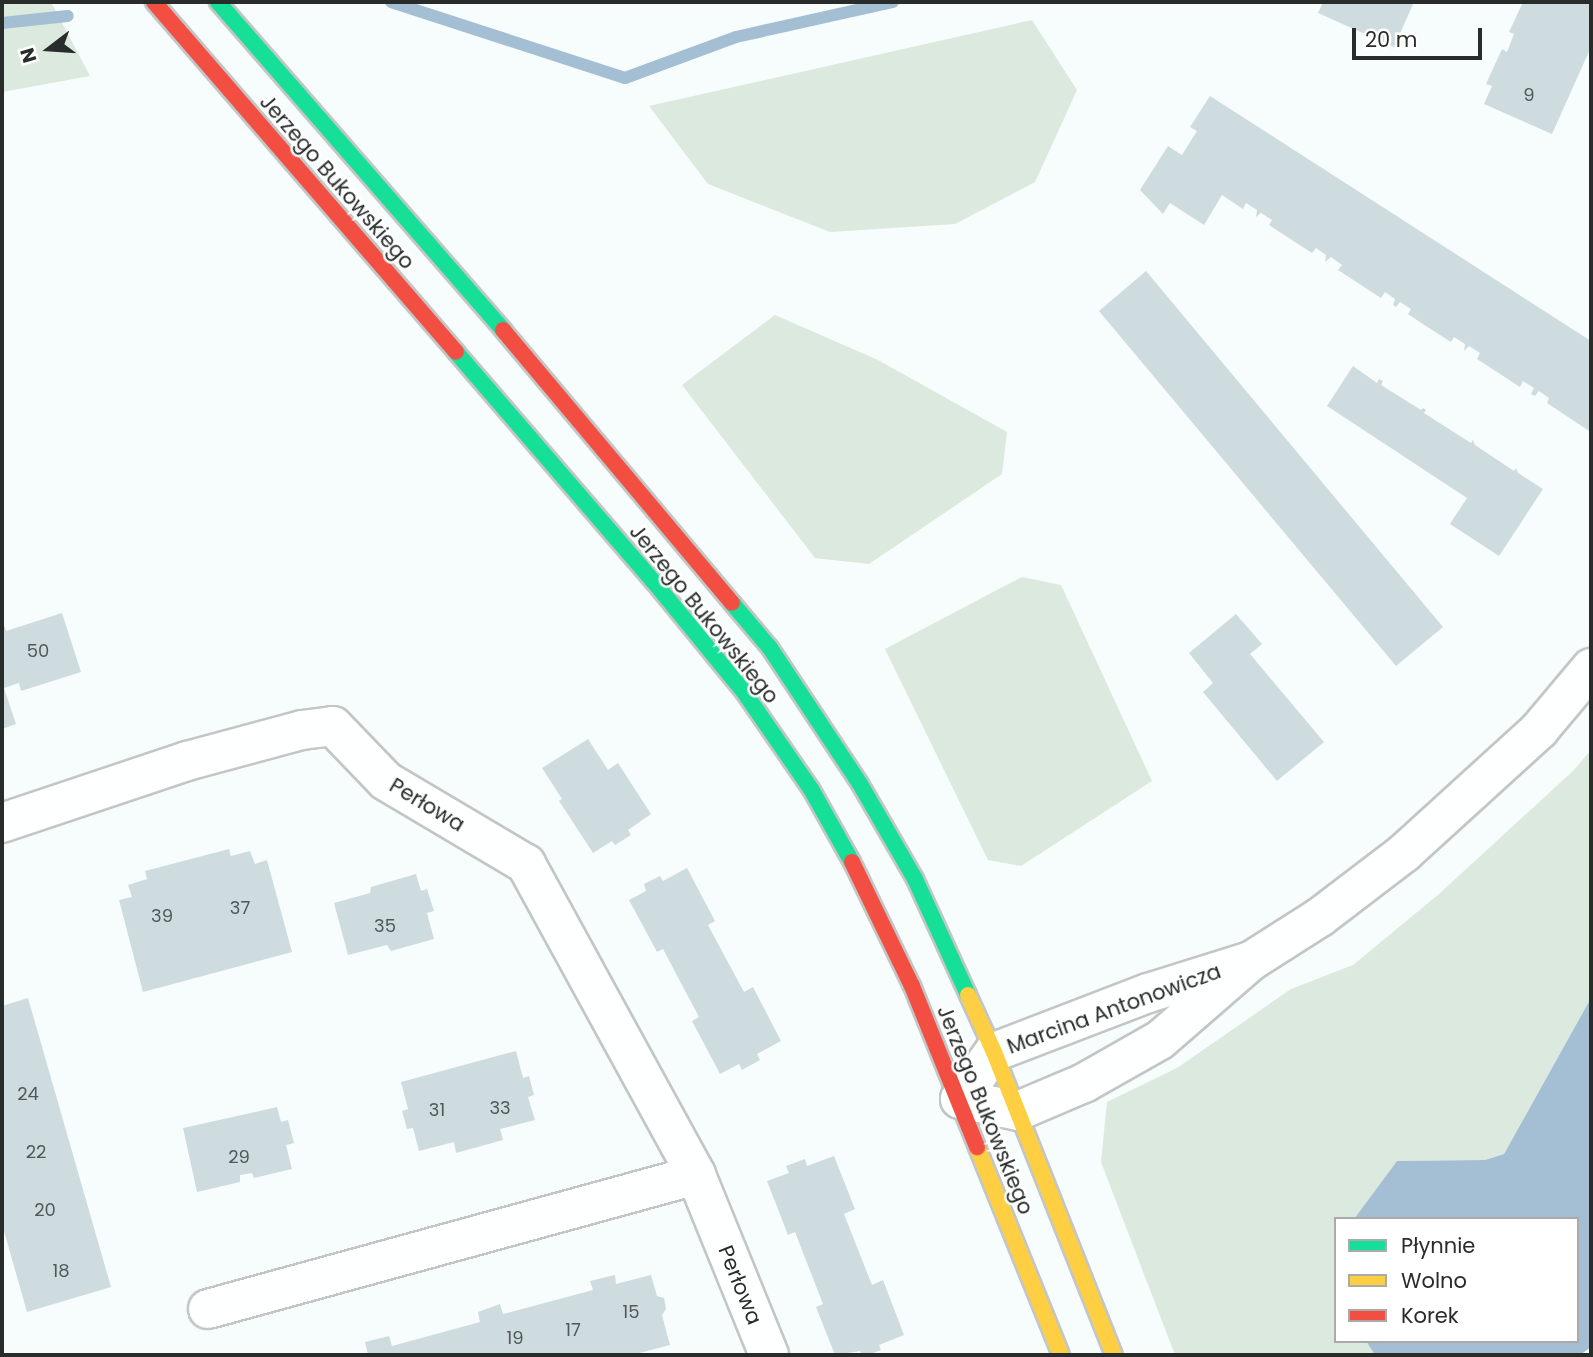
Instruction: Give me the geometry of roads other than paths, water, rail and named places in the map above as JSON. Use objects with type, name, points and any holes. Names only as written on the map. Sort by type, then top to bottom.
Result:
[{"type":"street","name":"Jerzego Bukowskiego","points":[[154,2],[654,582],[744,692],[811,789],[863,882],[960,1099],[1061,1355]]},
{"type":"street","name":"Jerzego Bukowskiego","points":[[218,2],[539,371],[770,648],[860,784],[915,879],[994,1052],[1114,1355]]},
{"type":"street","name":"Marcina Antonowicza","points":[[1018,1111],[1084,1083],[1160,1040],[1251,961],[1320,917],[1404,853],[1539,730],[1591,668]]},
{"type":"street","name":"Perłowa","points":[[2,823],[187,761],[302,730],[333,726],[386,781],[526,863],[696,1175],[769,1355]]},
{"type":"street","name":"Marcina Antonowicza","points":[[960,1099],[994,1052],[1147,993],[1251,961]]},
{"type":"street","points":[[960,1099],[1018,1111]]},
{"type":"street","points":[[208,1308],[696,1175]]},
{"type":"water","points":[[1591,998],[1591,1347],[1580,1355],[1375,1355],[1367,1343],[1579,1343],[1579,1217],[1355,1217],[1397,1161],[1485,1160],[1504,1154]]},
{"type":"waterway","points":[[391,2],[625,78],[736,37],[893,2]]},
{"type":"waterway","points":[[2,23],[68,16]]}]
